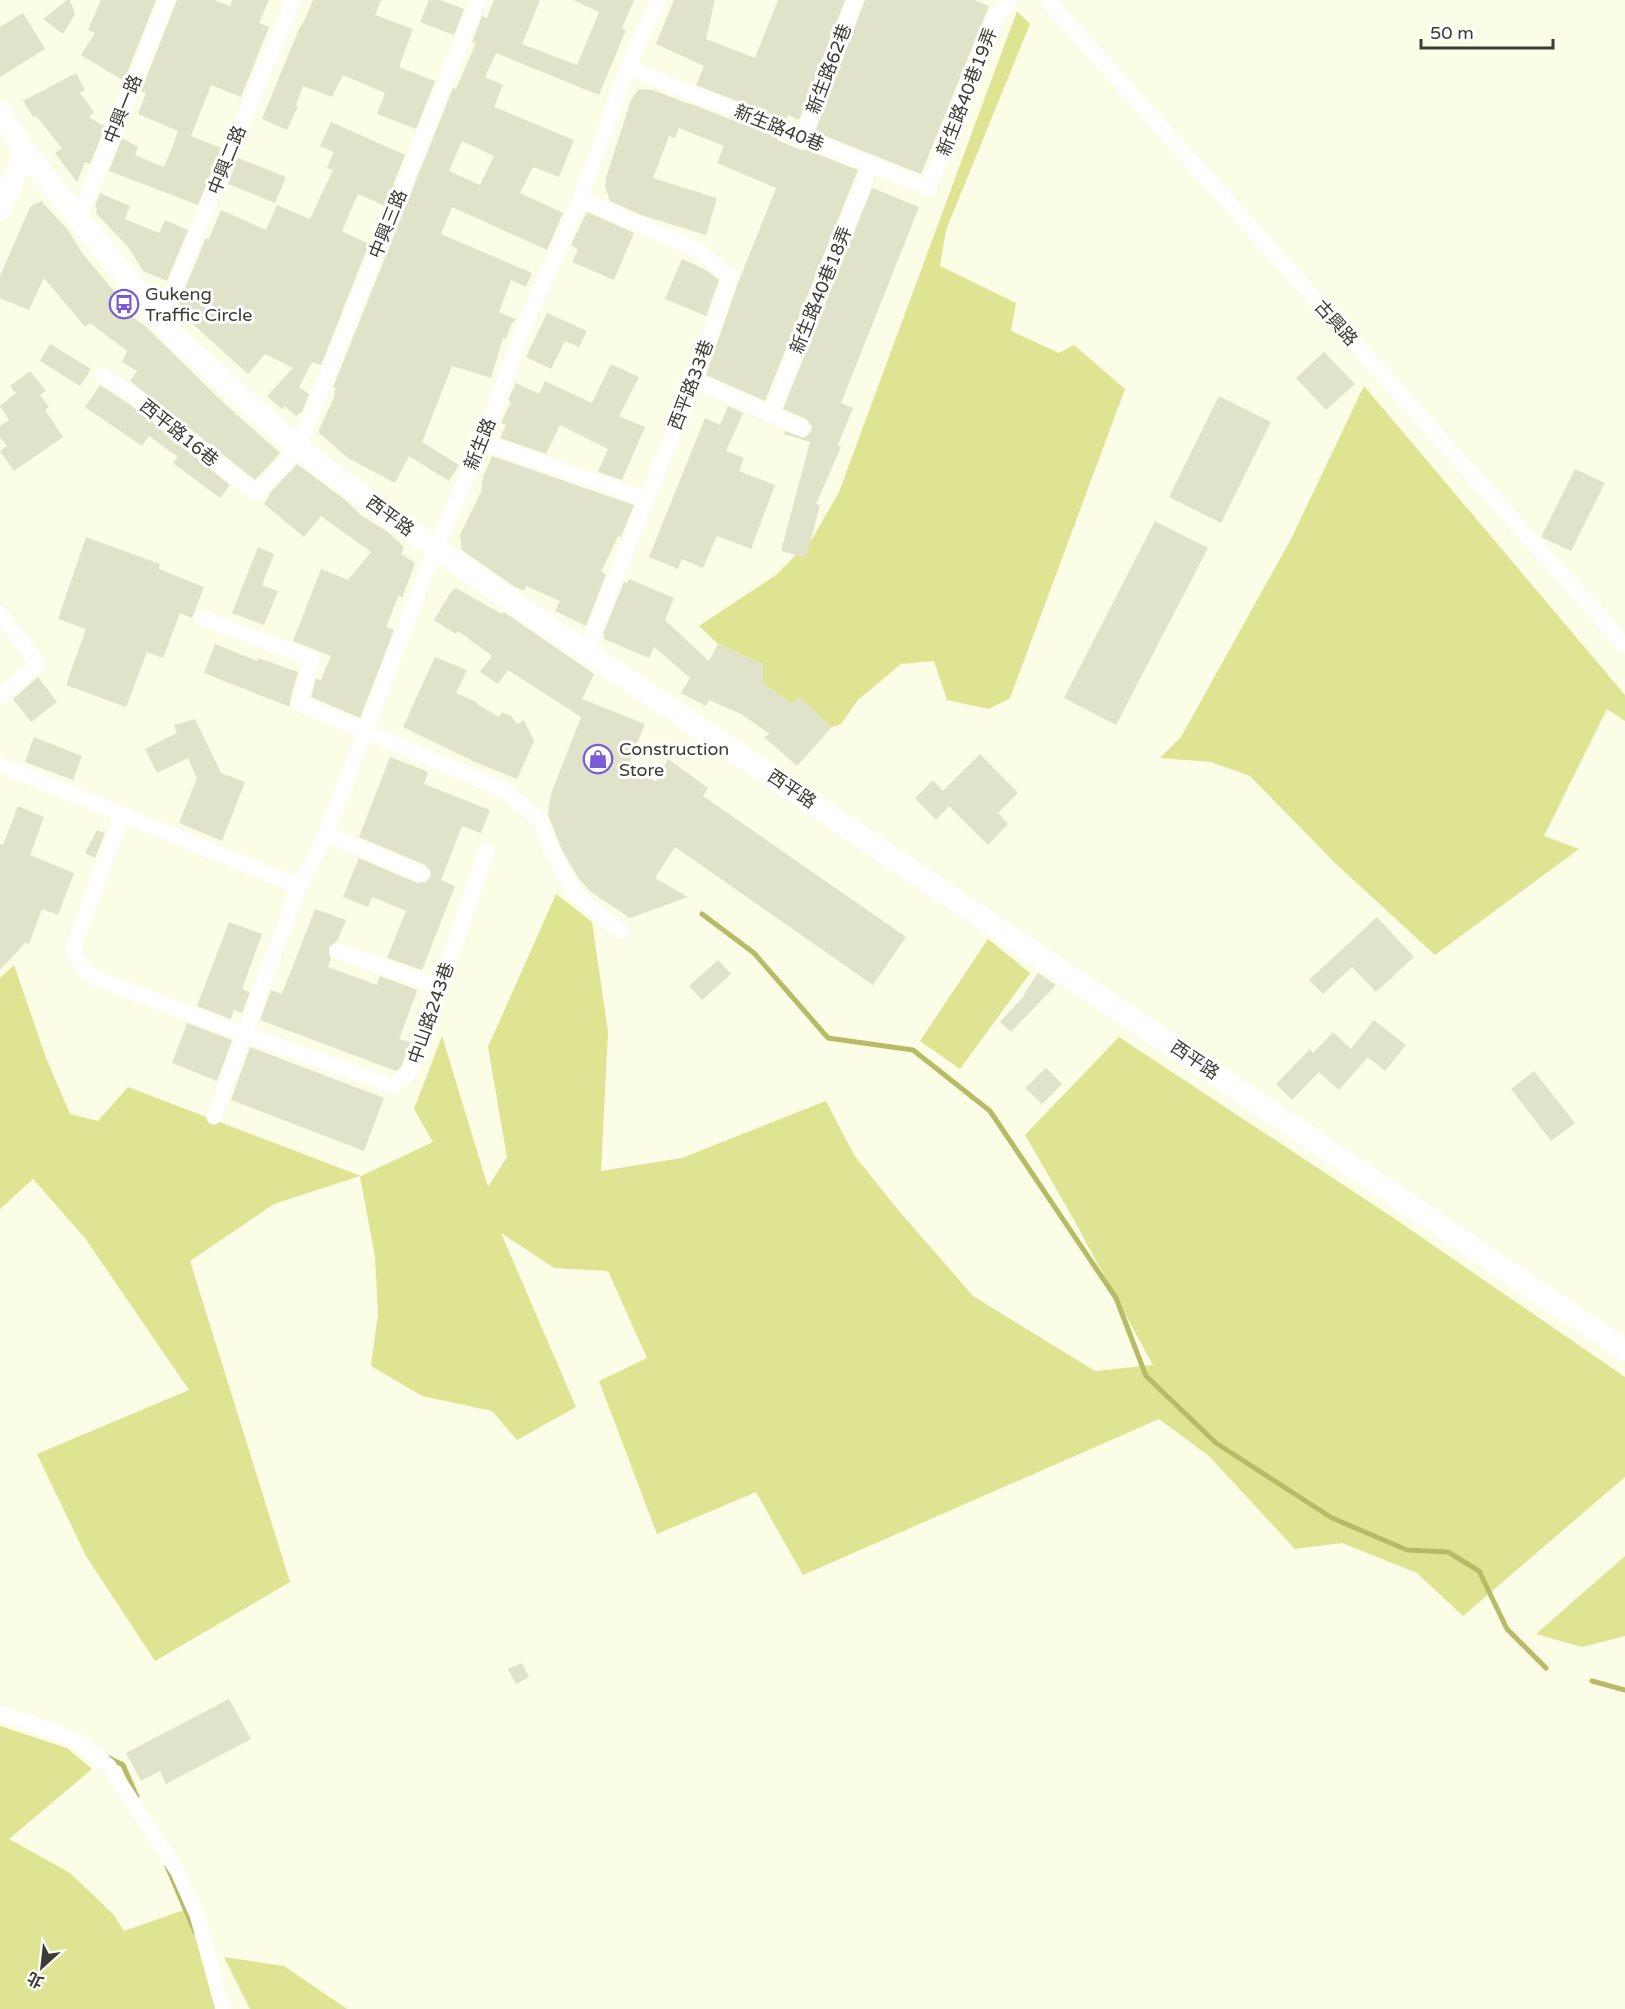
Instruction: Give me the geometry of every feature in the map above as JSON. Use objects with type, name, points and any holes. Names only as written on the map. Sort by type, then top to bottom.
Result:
[{"type":"main road","name":"西平路","points":[[0,112],[25,152],[171,333],[298,448],[435,549],[1625,1350]]},
{"type":"main road","points":[[0,209],[25,152]]},
{"type":"street","name":"中興一路","points":[[79,218],[167,0]]},
{"type":"street","name":"中興二路","points":[[161,320],[293,0]]},
{"type":"street","name":"中興三路","points":[[255,493],[298,448],[478,0]]},
{"type":"street","name":"新生路","points":[[299,886],[326,834],[435,549],[482,442],[522,332],[580,199],[628,68],[658,0]]},
{"type":"street","name":"新生路62巷","points":[[803,137],[855,0]]},
{"type":"street","name":"新生路40巷19弄","points":[[929,188],[995,18],[1011,0]]},
{"type":"street","name":"古興路","points":[[1047,0],[1625,645]]},
{"type":"street","name":"新生路40巷","points":[[628,68],[929,188]]},
{"type":"street","name":"新生路40巷18弄","points":[[770,415],[872,165]]},
{"type":"street","name":"西平路33巷","points":[[580,199],[698,250],[730,277],[694,380],[586,651]]},
{"type":"street","name":"西平路16巷","points":[[102,375],[135,396],[255,493]]},
{"type":"street","points":[[694,380],[802,429]]},
{"type":"street","points":[[482,442],[646,499]]},
{"type":"street","points":[[0,614],[38,664],[0,697]]},
{"type":"street","points":[[203,618],[312,659],[299,703],[502,789],[541,821],[553,854],[577,896],[621,931]]},
{"type":"street","points":[[0,765],[299,886],[214,1117]]},
{"type":"street","name":"中山路243巷","points":[[122,814],[74,948],[79,965],[84,971],[98,979],[243,1034],[394,1086],[411,1072],[487,850]]},
{"type":"street","points":[[326,834],[421,874]]},
{"type":"street","points":[[338,951],[440,987]]},
{"type":"street","points":[[0,1714],[76,1740],[109,1766],[178,1872],[197,1916],[223,2009]]},
{"type":"green space","points":[[1017,11],[1030,24],[946,230],[940,266],[1016,303],[1011,331],[1059,353],[1074,345],[1125,389],[1010,698],[989,709],[947,700],[934,661],[901,664],[858,700],[841,724],[832,727],[798,698],[792,704],[763,683],[763,664],[718,644],[699,626],[776,575],[812,539],[839,492]]},
{"type":"green space","points":[[1364,386],[1625,695],[1625,721],[1607,709],[1544,836],[1579,849],[1435,955],[1335,863],[1250,776],[1211,762],[1160,758],[1181,737],[1291,539]]},
{"type":"green space","points":[[556,894],[592,922],[608,1032],[601,1171],[682,1158],[826,1101],[854,1155],[973,1296],[1095,1371],[1153,1365],[1025,1135],[1119,1037],[1395,1219],[1625,1377],[1625,1477],[1463,1616],[1417,1573],[1342,1543],[1295,1549],[1209,1456],[1159,1419],[803,1575],[756,1492],[657,1534],[599,1381],[647,1358],[608,1271],[554,1268],[501,1233],[576,1407],[517,1440],[492,1411],[422,1396],[371,1366],[378,1314],[375,1257],[360,1176],[274,1204],[190,1261],[290,1582],[155,1661],[86,1556],[37,1454],[189,1390],[85,1238],[33,1179],[0,1209],[0,978],[14,965],[46,1058],[70,1114],[98,1121],[128,1087],[361,1176],[433,1142],[414,1109],[442,1036],[488,1187],[507,1157],[488,1047]]},
{"type":"green space","points":[[988,939],[1030,973],[960,1069],[920,1041]]},
{"type":"green space","points":[[1625,1556],[1625,1636],[1582,1647],[1536,1634]]},
{"type":"green space","points":[[0,1726],[67,1748],[92,1769],[9,1839],[70,1873],[113,1914],[124,1931],[187,1909],[225,2009],[0,2009]]},
{"type":"green space","points":[[224,1957],[284,1966],[347,2009],[250,2009]]},
{"type":"building","points":[[70,0],[75,14],[63,34],[43,19]]},
{"type":"building","points":[[101,0],[156,0],[124,81],[81,55],[95,33],[88,30]]},
{"type":"building","points":[[177,0],[214,0],[230,6],[232,0],[269,0],[259,23],[269,27],[241,97],[211,85],[191,136],[221,148],[198,205],[109,171],[122,138],[138,147],[135,155],[164,167],[173,145],[178,131],[138,114],[146,93],[141,91]]},
{"type":"building","points":[[313,0],[381,0],[375,15],[413,29],[399,67],[435,81],[416,129],[377,114],[385,93],[343,75],[332,97],[303,86],[296,105],[298,106],[287,130],[262,119]]},
{"type":"building","points":[[429,0],[440,0],[464,9],[454,35],[420,22]]},
{"type":"building","points":[[494,0],[540,0],[522,44],[577,65],[599,12],[573,0],[634,0],[622,28],[626,30],[599,95],[496,53],[485,77],[503,85],[494,107],[574,140],[559,177],[533,167],[520,193],[563,213],[547,250],[452,207],[441,234],[532,273],[526,287],[511,280],[499,312],[516,319],[506,339],[503,338],[491,378],[452,366],[422,442],[459,465],[449,481],[409,456],[395,483],[348,458],[318,432],[333,400],[336,387],[334,389],[334,385],[453,88],[456,89],[476,43],[472,42],[482,16],[487,18]],"holes":[[[462,141],[494,156],[480,185],[449,171]]]},
{"type":"building","points":[[674,0],[715,0],[706,39],[755,58],[778,0],[845,0],[799,120],[788,115],[786,120],[696,85],[704,66],[656,44]]},
{"type":"building","points":[[865,0],[974,0],[989,6],[921,174],[815,132]]},
{"type":"building","points":[[23,13],[45,49],[0,77],[0,27]]},
{"type":"building","points":[[76,73],[85,90],[80,93],[94,112],[89,117],[105,127],[90,164],[85,162],[77,182],[55,153],[62,148],[36,116],[33,117],[23,101]]},
{"type":"building","points":[[639,89],[653,90],[689,103],[778,138],[777,140],[803,151],[804,149],[858,170],[765,401],[706,375],[738,283],[776,188],[717,163],[724,146],[679,128],[675,138],[669,136],[653,178],[717,198],[706,235],[641,215],[610,201],[605,186],[606,178],[631,100]]},
{"type":"building","points":[[331,122],[405,155],[385,206],[358,194],[342,231],[369,244],[321,365],[312,362],[299,387],[309,394],[302,412],[296,416],[285,406],[282,409],[267,396],[293,368],[265,354],[248,374],[184,316],[179,302],[206,238],[209,239],[221,210],[266,230],[277,205],[310,219],[333,170],[327,168],[334,152],[320,146]]},
{"type":"building","points":[[238,158],[286,177],[275,203],[228,184]]},
{"type":"building","points":[[872,188],[919,207],[841,403],[853,408],[838,445],[841,447],[816,504],[820,505],[806,558],[781,551],[810,442],[784,434],[785,431],[804,438],[811,432],[812,426],[806,419],[783,409]]},
{"type":"building","points":[[100,193],[130,206],[125,219],[159,233],[165,220],[188,230],[167,281],[143,271],[129,248],[96,213],[95,206]]},
{"type":"building","points":[[41,201],[68,230],[82,253],[120,298],[114,303],[145,326],[227,406],[280,453],[255,480],[130,381],[137,371],[122,362],[127,351],[90,323],[85,327],[44,278],[29,310],[0,298],[0,276],[30,207]]},
{"type":"building","points":[[587,212],[634,233],[614,280],[572,262],[578,250],[571,245],[570,247]]},
{"type":"building","points":[[682,259],[706,270],[719,280],[706,316],[665,299]]},
{"type":"building","points":[[547,313],[587,331],[579,347],[565,341],[551,369],[526,357]]},
{"type":"building","points":[[50,344],[91,369],[80,386],[40,361]]},
{"type":"building","points":[[1324,352],[1355,384],[1326,410],[1296,378]]},
{"type":"building","points":[[611,364],[639,377],[619,416],[645,427],[622,480],[598,472],[608,449],[560,425],[546,454],[500,438],[506,425],[501,423],[511,402],[508,400],[516,383],[539,394],[545,381],[592,403]]},
{"type":"building","points":[[30,371],[46,391],[40,395],[49,407],[45,410],[63,437],[14,471],[0,451],[7,446],[0,437],[0,426],[9,420],[0,406],[16,393],[10,386]]},
{"type":"building","points":[[100,385],[129,404],[230,485],[220,498],[173,463],[178,457],[149,436],[142,446],[85,407]]},
{"type":"building","points":[[1219,396],[1271,422],[1221,523],[1169,497]]},
{"type":"building","points":[[728,406],[743,413],[726,451],[744,458],[739,471],[775,485],[751,549],[717,536],[703,568],[682,559],[678,569],[649,557],[705,418],[720,425]]},
{"type":"building","points":[[492,456],[634,505],[621,537],[618,536],[601,572],[606,574],[586,626],[555,611],[560,601],[526,586],[524,591],[515,587],[462,550],[460,535],[481,492],[483,477]]},
{"type":"building","points":[[297,464],[344,499],[362,516],[388,532],[404,547],[401,554],[415,563],[402,598],[399,595],[386,627],[394,630],[360,718],[311,697],[316,679],[321,680],[331,656],[293,641],[321,569],[348,580],[371,552],[321,516],[304,537],[264,504],[269,494]]},
{"type":"building","points":[[1575,469],[1605,483],[1571,551],[1541,537]]},
{"type":"building","points":[[1155,521],[1208,548],[1116,725],[1064,698]]},
{"type":"building","points":[[86,537],[160,564],[159,569],[204,587],[192,618],[180,613],[163,658],[147,652],[126,707],[66,685],[86,629],[58,619]]},
{"type":"building","points":[[258,547],[274,554],[262,585],[278,591],[264,625],[232,613]]},
{"type":"building","points":[[629,579],[674,598],[665,620],[709,661],[718,644],[763,664],[763,683],[792,704],[799,697],[832,727],[797,766],[764,737],[770,734],[741,714],[709,700],[706,706],[681,693],[690,678],[654,647],[649,658],[604,639],[603,634],[624,582],[627,583]]},
{"type":"building","points":[[456,588],[502,614],[504,612],[594,674],[582,699],[645,724],[627,768],[656,781],[668,759],[708,788],[703,796],[906,937],[873,985],[675,847],[655,878],[688,897],[630,918],[591,892],[579,879],[562,850],[548,815],[551,794],[581,717],[508,670],[498,684],[480,672],[492,656],[458,631],[456,634],[434,620],[450,593]]},
{"type":"building","points":[[215,644],[257,661],[258,658],[298,672],[290,707],[204,673]]},
{"type":"building","points":[[435,657],[467,670],[456,693],[477,702],[499,717],[502,712],[511,716],[517,724],[524,720],[534,741],[517,779],[475,762],[403,727]]},
{"type":"building","points":[[38,677],[57,702],[31,722],[13,699]]},
{"type":"building","points":[[195,719],[221,773],[245,782],[222,841],[179,823],[197,778],[188,758],[157,773],[145,749],[177,733],[174,725]]},
{"type":"building","points":[[34,737],[82,756],[73,780],[25,762]]},
{"type":"building","points":[[980,754],[1018,793],[998,813],[1008,824],[988,845],[949,806],[936,820],[915,798],[933,780],[943,791]]},
{"type":"building","points":[[390,757],[428,772],[424,784],[490,810],[481,833],[462,826],[441,880],[455,886],[422,970],[387,958],[406,911],[372,897],[368,907],[343,897],[359,858],[417,883],[426,882],[430,877],[431,872],[425,865],[359,837]]},
{"type":"building","points":[[18,806],[44,817],[30,855],[74,873],[58,915],[42,909],[29,944],[25,943],[0,970],[0,844],[3,845]]},
{"type":"building","points":[[97,830],[105,833],[95,858],[85,853]]},
{"type":"building","points":[[315,909],[346,920],[337,941],[329,947],[331,958],[328,967],[377,985],[380,976],[417,991],[399,1039],[410,1042],[401,1067],[396,1071],[260,1020],[271,990],[282,994]]},
{"type":"building","points":[[1377,917],[1414,957],[1376,992],[1352,967],[1323,994],[1309,980]]},
{"type":"building","points":[[229,922],[262,934],[242,989],[250,992],[242,1013],[234,1010],[231,1019],[197,1006]]},
{"type":"building","points":[[718,960],[731,974],[702,1000],[689,986]]},
{"type":"building","points":[[1038,973],[1056,985],[1011,1032],[1000,1022],[1025,995]]},
{"type":"building","points":[[1374,1020],[1406,1045],[1385,1071],[1368,1057],[1339,1090],[1319,1072],[1292,1100],[1276,1084],[1310,1049],[1313,1053],[1333,1032],[1351,1049]]},
{"type":"building","points":[[187,1023],[232,1040],[217,1081],[172,1063]]},
{"type":"building","points":[[250,1047],[384,1098],[364,1151],[231,1100]]},
{"type":"building","points":[[1046,1068],[1062,1084],[1042,1104],[1025,1088]]},
{"type":"building","points":[[1534,1071],[1575,1123],[1551,1141],[1511,1089]]},
{"type":"building","points":[[522,1663],[529,1677],[516,1684],[508,1669]]},
{"type":"building","points":[[229,1699],[251,1739],[166,1784],[160,1771],[141,1781],[126,1753]]},
{"type":"waterway","points":[[702,914],[754,953],[828,1038],[913,1050],[990,1111],[1116,1298],[1146,1376],[1216,1443],[1332,1518],[1407,1550],[1448,1552],[1479,1571],[1507,1629],[1546,1668]]},
{"type":"waterway","points":[[1592,1681],[1625,1690]]},
{"type":"waterway","points":[[109,1758],[123,1765],[137,1797]]},
{"type":"waterway","points":[[167,1866],[195,1932]]},
{"type":"place","name":"Gukeng Traffic Circle","points":[[124,304]]},
{"type":"place","name":"Construction Store","points":[[598,759]]}]
